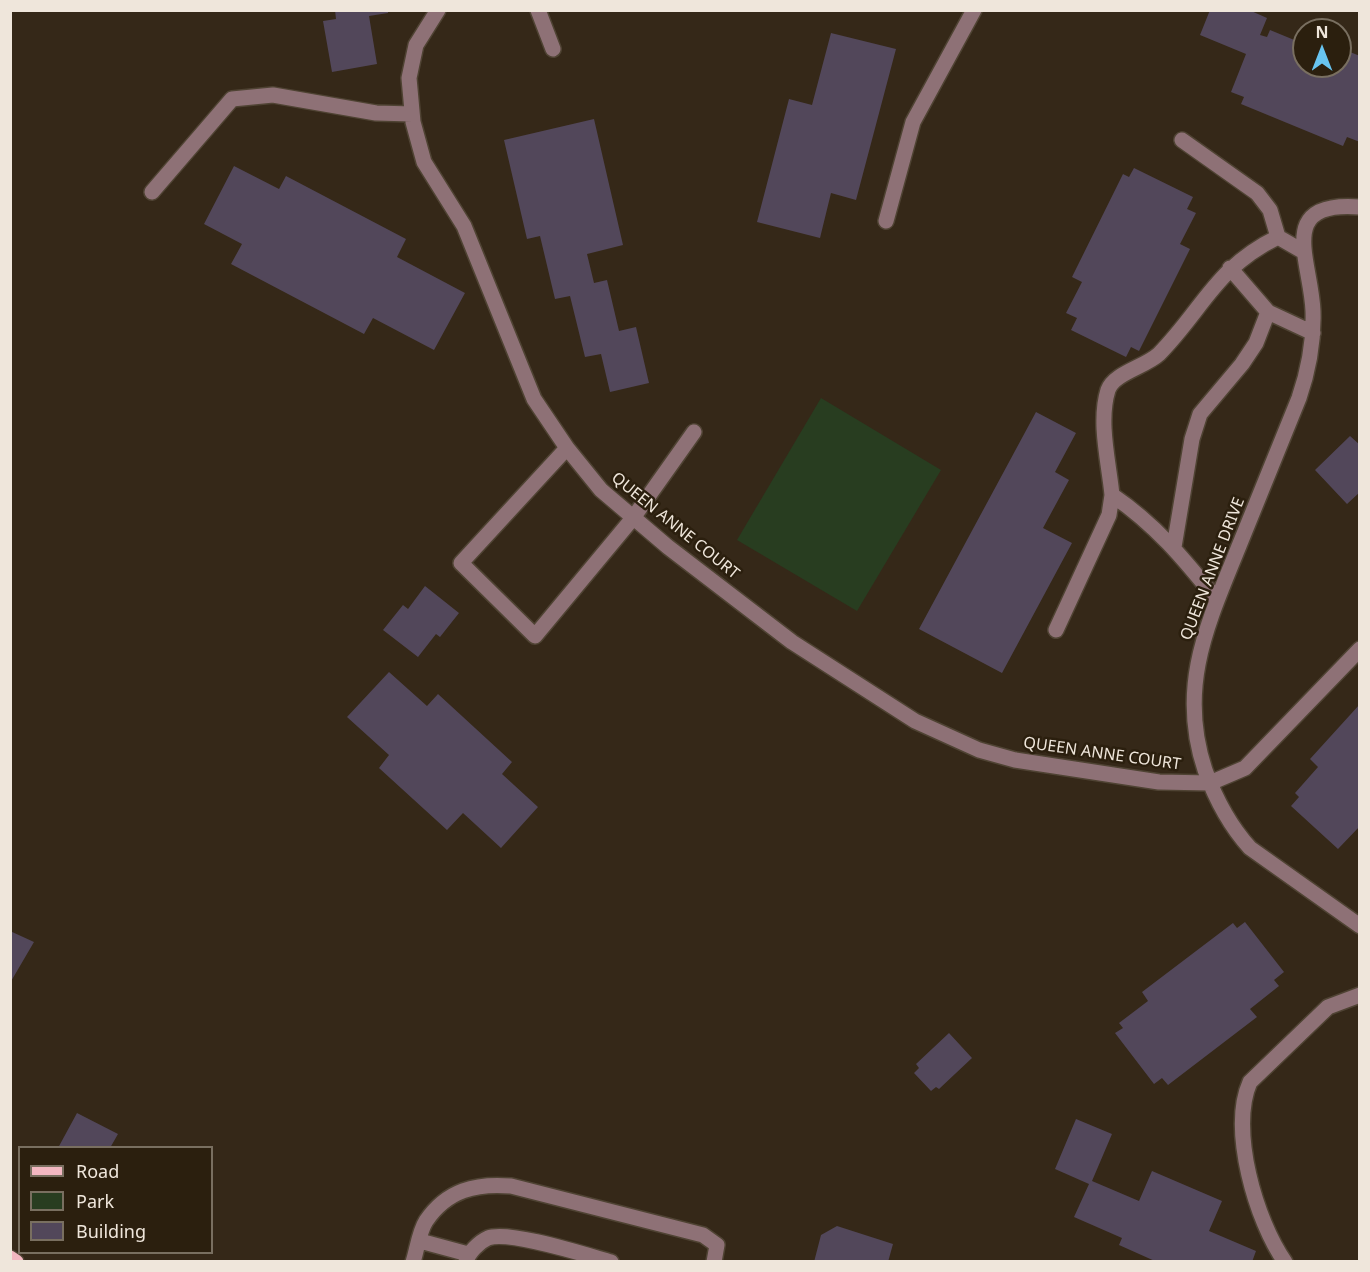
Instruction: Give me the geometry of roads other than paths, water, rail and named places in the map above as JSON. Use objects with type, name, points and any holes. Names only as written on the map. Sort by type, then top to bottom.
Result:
[{"type":"main road","points":[[10,1258],[16,1262]]},
{"type":"street","name":"QUEEN ANNE COURT","points":[[438,10],[416,45],[409,78],[412,114],[424,162],[464,226],[530,388],[567,448],[601,490],[633,518],[792,642],[915,721],[950,739],[1015,760],[1159,782],[1210,783]]},
{"type":"street","points":[[538,10],[553,49]]},
{"type":"street","points":[[886,221],[913,123],[968,12]]},
{"type":"street","points":[[152,192],[232,99],[273,95],[376,112],[412,114]]},
{"type":"street","points":[[1182,140],[1257,193],[1270,210],[1278,237],[1304,252]]},
{"type":"street","name":"QUEEN ANNE DRIVE","points":[[1359,207],[1332,205],[1313,215],[1305,230],[1304,252],[1313,310],[1309,365],[1299,398],[1217,600],[1199,656],[1193,700],[1197,741],[1210,783],[1228,822],[1250,848],[1359,926]]},
{"type":"street","points":[[1056,630],[1109,515],[1112,495],[1105,419],[1109,387],[1119,376],[1140,368],[1158,354],[1230,268],[1252,249],[1278,237]]},
{"type":"street","points":[[1230,268],[1268,312],[1313,333]]},
{"type":"street","points":[[1174,547],[1192,439],[1200,414],[1251,350],[1268,312]]},
{"type":"street","points":[[567,448],[460,563],[535,636],[633,518],[694,432]]},
{"type":"street","points":[[1112,495],[1142,516],[1174,547],[1217,600]]},
{"type":"street","points":[[1210,783],[1245,768],[1359,649]]},
{"type":"street","points":[[1286,1262],[1265,1226],[1256,1198],[1243,1130],[1243,1098],[1250,1082],[1328,1007],[1359,995]]},
{"type":"street","points":[[413,1262],[425,1223],[444,1203],[465,1188],[487,1184],[511,1186],[703,1235],[717,1245],[714,1262]]},
{"type":"street","points":[[420,1241],[467,1258],[488,1238],[513,1237],[611,1262]]}]
